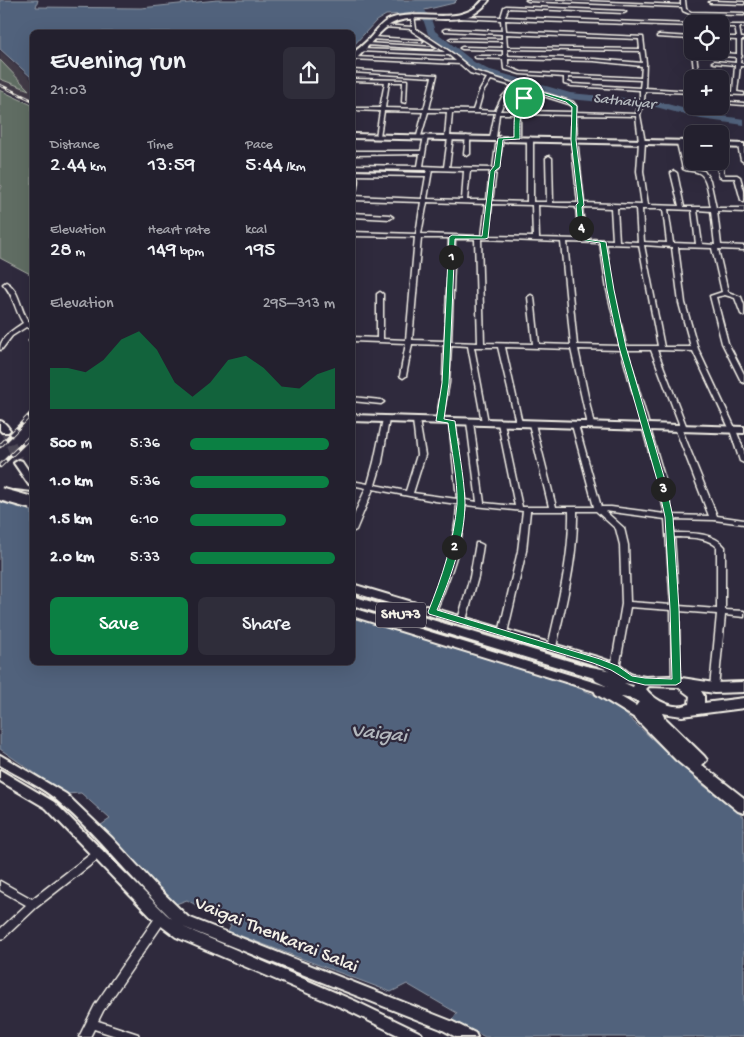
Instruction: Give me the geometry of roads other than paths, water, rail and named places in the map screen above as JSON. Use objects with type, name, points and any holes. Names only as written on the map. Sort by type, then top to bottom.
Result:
[{"type":"main road","points":[[355,57],[392,20],[414,15],[458,17],[475,13],[483,6],[486,0]]},
{"type":"main road","points":[[0,494],[30,502]]},
{"type":"main road","points":[[355,589],[552,647],[615,668],[629,678]]},
{"type":"main road","name":"SHU73","points":[[355,601],[585,671],[645,682],[680,683],[714,688],[744,688]]},
{"type":"main road","points":[[355,613],[557,674],[601,690],[645,699]]},
{"type":"main road","name":"SHU73","points":[[585,671],[667,709],[689,710],[744,703]]},
{"type":"main road","points":[[645,682],[640,684],[639,689],[659,721],[690,753],[744,796]]},
{"type":"main road","points":[[676,738],[675,722],[697,703],[697,696],[693,689],[680,683]]},
{"type":"main road","points":[[601,690],[642,716],[681,756],[744,807]]},
{"type":"main road","points":[[642,716],[640,712],[645,699]]},
{"type":"street","points":[[528,0],[624,2],[684,6]]},
{"type":"street","points":[[682,0],[684,10],[690,13],[744,14]]},
{"type":"street","points":[[711,1],[718,14]]},
{"type":"street","points":[[711,1],[744,3]]},
{"type":"street","points":[[623,23],[624,2]]},
{"type":"street","points":[[624,14],[506,7],[503,18],[506,68],[515,72],[643,80]]},
{"type":"street","points":[[414,15],[414,28],[418,33],[450,54],[472,72],[572,103],[574,106],[574,140],[582,240]]},
{"type":"street","points":[[458,17],[684,25]]},
{"type":"street","points":[[384,26],[414,28]]},
{"type":"street","points":[[729,26],[744,26]]},
{"type":"street","points":[[735,94],[742,39],[737,26]]},
{"type":"street","points":[[445,30],[638,37],[642,40],[644,65],[641,103],[638,115],[642,142],[640,171],[641,243],[657,348],[681,428],[714,518]]},
{"type":"street","points":[[659,36],[684,38]]},
{"type":"street","points":[[729,38],[742,39]]},
{"type":"street","points":[[451,39],[504,40]]},
{"type":"street","points":[[370,41],[421,42]]},
{"type":"street","points":[[370,41],[437,48]]},
{"type":"street","points":[[462,48],[643,50]]},
{"type":"street","points":[[361,50],[450,54]]},
{"type":"street","points":[[729,55],[740,56]]},
{"type":"street","points":[[476,57],[594,60],[644,65]]},
{"type":"street","points":[[355,59],[461,63]]},
{"type":"street","points":[[714,62],[744,65]]},
{"type":"street","points":[[355,70],[433,75],[435,78],[426,110],[420,168]]},
{"type":"street","points":[[566,75],[566,83],[568,84],[642,91],[684,92]]},
{"type":"street","points":[[475,111],[481,92],[490,78]]},
{"type":"street","points":[[355,80],[406,82],[404,102]]},
{"type":"street","points":[[378,136],[388,81]]},
{"type":"street","points":[[481,345],[481,237],[493,171],[497,167],[497,112],[505,95],[515,84]]},
{"type":"street","points":[[735,84],[744,84]]},
{"type":"street","points":[[517,139],[517,112],[524,98],[534,90]]},
{"type":"street","points":[[729,94],[744,94]]},
{"type":"street","points":[[733,103],[744,104]]},
{"type":"street","points":[[355,109],[638,115]]},
{"type":"street","points":[[446,169],[450,110]]},
{"type":"street","points":[[355,136],[468,137],[684,143]]},
{"type":"street","points":[[467,154],[468,137]]},
{"type":"street","points":[[530,139],[536,239]]},
{"type":"street","points":[[680,143],[686,169],[701,172],[706,177],[714,209],[717,247],[725,293]]},
{"type":"street","points":[[729,145],[742,146],[744,160]]},
{"type":"street","points":[[355,153],[423,152]]},
{"type":"street","points":[[549,158],[550,204]]},
{"type":"street","points":[[355,166],[420,168],[429,172]]},
{"type":"street","points":[[355,175],[429,172],[446,169],[493,171]]},
{"type":"street","points":[[464,202],[467,170]]},
{"type":"street","points":[[721,170],[722,176],[744,177]]},
{"type":"street","points":[[403,376],[409,342],[418,236],[429,172]]},
{"type":"street","points":[[674,173],[682,208]]},
{"type":"street","points":[[737,177],[744,200]]},
{"type":"street","points":[[355,198],[744,210]]},
{"type":"street","points":[[614,206],[616,242]]},
{"type":"street","points":[[665,207],[682,303],[695,349],[733,430],[744,461]]},
{"type":"street","points":[[694,208],[699,246]]},
{"type":"street","points":[[355,216],[390,217]]},
{"type":"street","points":[[355,234],[582,240],[744,248]]},
{"type":"street","points":[[440,421],[446,383],[452,237]]},
{"type":"street","points":[[564,240],[574,346],[591,425]]},
{"type":"street","points":[[603,242],[610,290],[623,347],[644,427],[661,480],[669,517],[680,683]]},
{"type":"street","points":[[6,284],[13,291],[26,324],[30,327]]},
{"type":"street","points":[[744,314],[738,297],[725,293],[714,294],[712,298],[725,343],[744,381]]},
{"type":"street","points":[[380,294],[380,340]]},
{"type":"street","points":[[531,297],[536,346]]},
{"type":"street","points":[[0,348],[10,335],[26,324]]},
{"type":"street","points":[[355,338],[471,345],[695,349]]},
{"type":"street","points":[[471,345],[484,422]]},
{"type":"street","points":[[502,345],[519,423]]},
{"type":"street","points":[[355,398],[381,402]]},
{"type":"street","points":[[355,418],[744,430]]},
{"type":"street","points":[[355,523],[370,488],[378,462],[386,419]]},
{"type":"street","points":[[409,494],[421,454],[416,420]]},
{"type":"street","points":[[432,612],[447,576],[461,502],[452,421]]},
{"type":"street","points":[[470,422],[481,505]]},
{"type":"street","points":[[501,423],[523,509],[522,551],[503,633]]},
{"type":"street","points":[[532,424],[552,509]]},
{"type":"street","points":[[575,425],[598,509],[620,528],[624,545],[626,604],[615,668]]},
{"type":"street","points":[[19,463],[30,480]]},
{"type":"street","points":[[355,484],[370,488],[481,505],[523,509],[611,509],[669,517],[714,518],[744,522]]},
{"type":"street","points":[[0,499],[12,494],[30,496]]},
{"type":"street","points":[[552,647],[571,560],[574,532],[573,509]]},
{"type":"street","points":[[670,535],[709,538],[719,543],[721,547],[721,612],[714,688]]},
{"type":"street","points":[[462,620],[474,577],[478,545]]},
{"type":"street","points":[[626,604],[744,614]]},
{"type":"street","name":"Vaigai Thenkarai Salai","points":[[0,759],[62,797],[183,921],[446,1025],[470,1037]]},
{"type":"street","name":"Vaigai Thenkarai Salai","points":[[0,775],[50,804],[161,918],[181,933],[350,1005],[416,1037]]},
{"type":"street","points":[[0,935],[33,904],[98,853]]},
{"type":"street","points":[[0,885],[33,904]]},
{"type":"street","points":[[84,1037],[99,1008],[161,918]]},
{"type":"street","points":[[91,1023],[134,1037]]},
{"type":"water","points":[[0,0],[38,0],[36,7],[141,8],[217,0],[457,0],[454,3],[408,14],[386,15],[376,21],[355,44],[355,30],[30,30],[30,76],[0,49]]},
{"type":"water","name":"Vaigai","points":[[0,502],[30,510],[30,665],[355,665],[355,616],[561,681],[598,696],[624,713],[699,782],[744,817],[744,1037],[485,1037],[452,1020],[457,1013],[407,984],[391,992],[228,931],[231,925],[187,900],[173,905],[101,825],[110,819],[81,793],[65,794],[0,749]]},
{"type":"waterway","name":"Sathaiyar","points":[[403,5],[421,11],[427,19],[431,32],[471,64],[484,71],[569,96],[656,104],[701,116],[744,122]]},
{"type":"tunnel","points":[[5,430],[19,463]]},
{"type":"railway","points":[[0,85],[30,99]]},
{"type":"railway","points":[[0,446],[30,415]]},
{"type":"railway","points":[[0,466],[30,437]]}]
